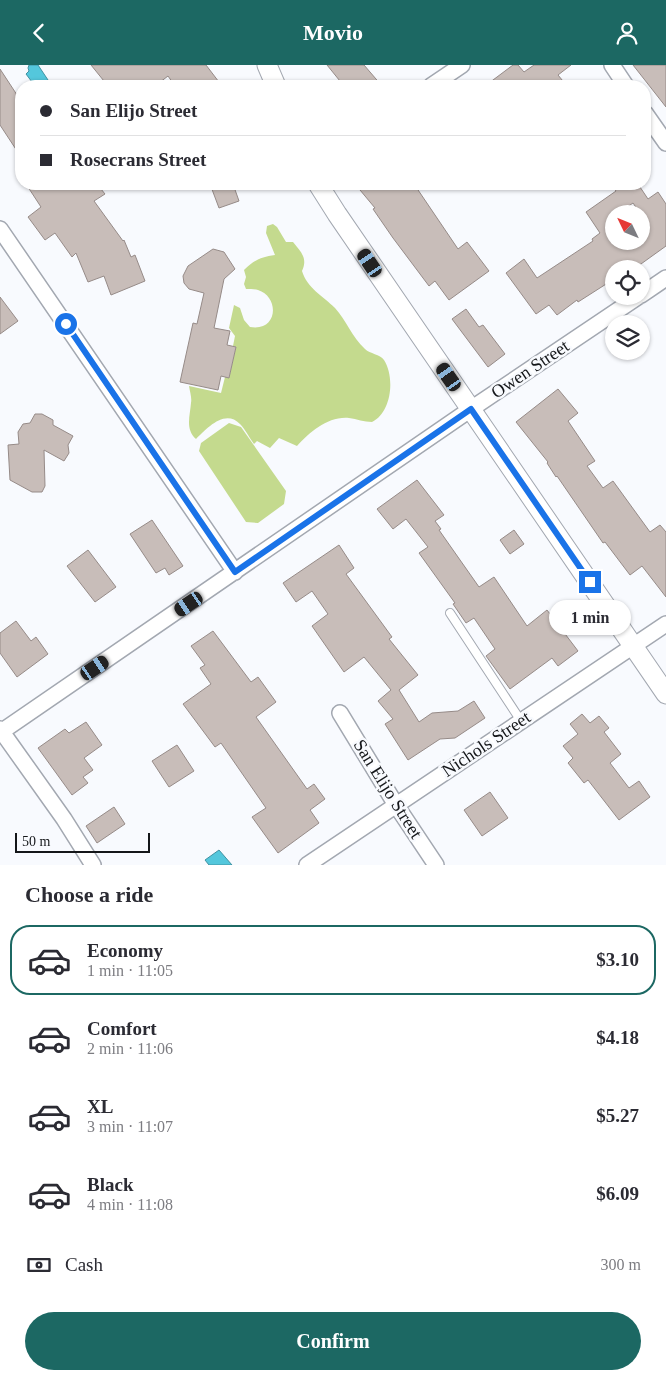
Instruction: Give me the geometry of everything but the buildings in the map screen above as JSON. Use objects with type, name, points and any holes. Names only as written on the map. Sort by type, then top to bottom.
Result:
[{"type":"street","points":[[267,65],[273,80]]},
{"type":"street","points":[[440,80],[462,65]]},
{"type":"street","points":[[612,65],[622,80]]},
{"type":"street","points":[[651,122],[666,143]]},
{"type":"street","points":[[322,190],[666,693]]},
{"type":"street","points":[[0,229],[235,572]]},
{"type":"street","name":"Owen Street","points":[[650,289],[666,278]]},
{"type":"street","name":"Owen Street","points":[[1,730],[627,305]]},
{"type":"street","name":"Nichols Street","points":[[308,865],[666,624]]},
{"type":"street","name":"San Elijo Street","points":[[340,713],[396,805],[436,865]]},
{"type":"street","points":[[1,730],[94,865]]},
{"type":"lane","points":[[450,613],[521,721]]},
{"type":"green space","points":[[273,224],[286,242],[293,242],[301,252],[304,259],[302,271],[308,282],[335,308],[365,349],[384,360],[390,375],[390,394],[384,410],[372,422],[341,418],[327,422],[314,430],[297,446],[279,438],[270,448],[257,441],[254,444],[240,424],[228,418],[216,422],[196,439],[189,427],[191,399],[189,386],[221,393],[225,377],[229,378],[236,347],[233,346],[235,336],[229,328],[234,305],[240,308],[244,320],[250,327],[259,327],[271,319],[273,306],[270,299],[258,290],[246,289],[244,270],[258,259],[275,255],[266,233],[267,226]]},
{"type":"green space","points":[[229,423],[241,427],[286,491],[284,504],[258,523],[246,522],[199,451],[201,443]]},
{"type":"water","points":[[29,65],[38,65],[48,80],[30,80],[26,74],[29,71]]},
{"type":"water","points":[[219,850],[232,865],[209,865],[205,860]]},
{"type":"route","points":[[66,324],[235,572],[471,409],[590,582]]}]
